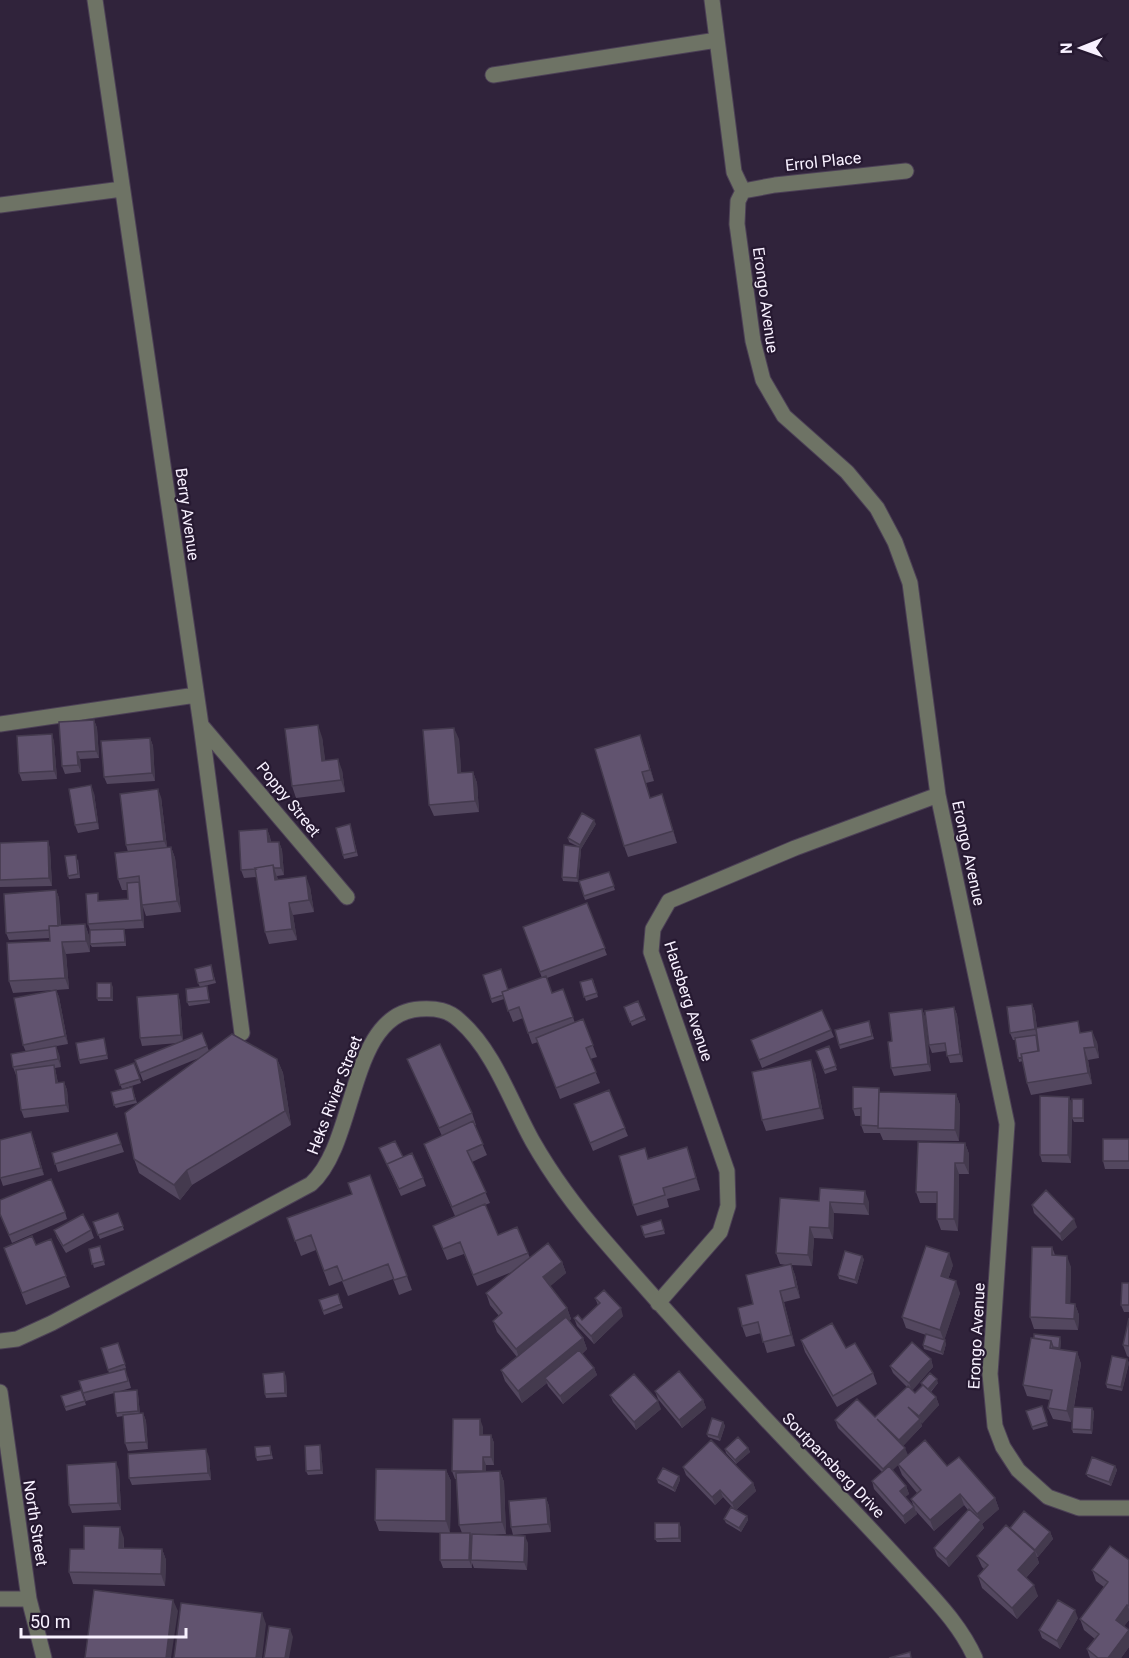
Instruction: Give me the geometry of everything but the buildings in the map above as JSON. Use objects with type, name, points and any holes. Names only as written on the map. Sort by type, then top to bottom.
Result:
[{"type":"street","name":"Berry Avenue","points":[[95,0],[201,724],[242,1033]]},
{"type":"street","points":[[712,0],[734,172],[743,191]]},
{"type":"street","points":[[493,75],[717,40]]},
{"type":"street","name":"Errol Place","points":[[743,191],[808,180],[906,171]]},
{"type":"street","points":[[0,205],[122,189]]},
{"type":"street","name":"Erongo Avenue","points":[[743,191],[738,201],[737,224],[753,340],[759,370],[767,390],[784,416],[829,454],[861,487],[877,508],[904,563],[918,628],[938,795],[1007,1124],[990,1374],[993,1417],[1010,1459],[1037,1489],[1067,1505],[1106,1510],[1129,1508]]},
{"type":"street","points":[[0,724],[196,695]]},
{"type":"street","name":"Poppy Street","points":[[201,724],[347,897]]},
{"type":"street","name":"Hausberg Avenue","points":[[658,1303],[720,1232],[726,1218],[730,1192],[720,1148],[651,952],[653,929],[662,910],[669,901],[742,870],[938,795]]},
{"type":"street","name":"Heks Rivier Street","points":[[0,1341],[17,1339],[52,1323],[311,1184],[320,1176],[336,1148],[374,1038],[391,1018],[408,1010],[419,1009],[440,1009],[450,1013],[472,1034],[491,1062],[542,1157],[566,1194],[658,1303]]},
{"type":"street","name":"Soutpansberg Drive","points":[[658,1303],[948,1613],[969,1644],[975,1658]]},
{"type":"street","name":"North Street","points":[[0,1392],[29,1599],[44,1658]]},
{"type":"street","points":[[0,1599],[29,1599]]}]
